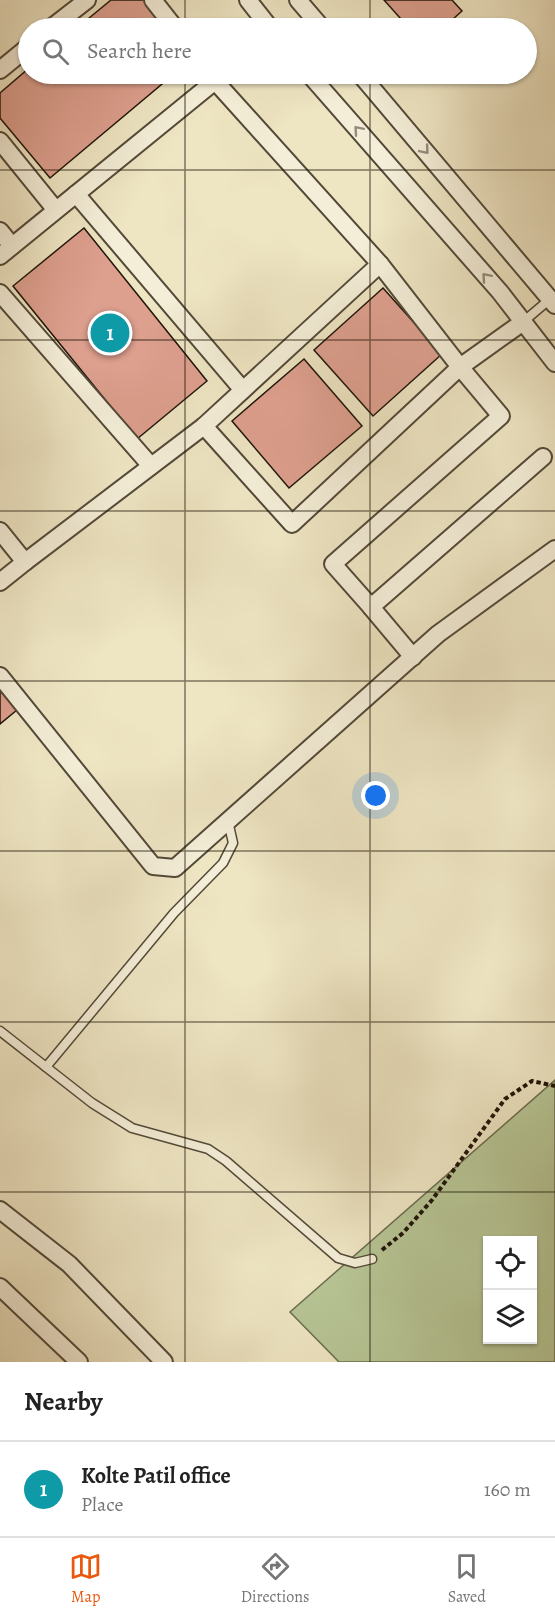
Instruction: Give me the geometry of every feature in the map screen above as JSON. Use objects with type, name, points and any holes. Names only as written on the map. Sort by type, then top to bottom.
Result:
[{"type":"street","points":[[64,18],[87,0]]},
{"type":"street","points":[[153,0],[167,18]]},
{"type":"street","points":[[248,0],[262,18]]},
{"type":"street","points":[[298,0],[313,18]]},
{"type":"street","points":[[0,70],[18,55]]},
{"type":"street","points":[[0,231],[6,251],[204,84]]},
{"type":"street","points":[[218,84],[380,264],[501,416],[333,564],[412,657]]},
{"type":"street","points":[[318,84],[500,292],[555,363]]},
{"type":"street","points":[[368,84],[552,302]]},
{"type":"street","points":[[0,141],[55,209]]},
{"type":"street","points":[[76,194],[242,389]]},
{"type":"street","points":[[0,582],[204,426],[380,264]]},
{"type":"street","points":[[0,292],[151,466]]},
{"type":"street","points":[[204,426],[292,524],[460,367],[523,322]]},
{"type":"street","points":[[371,607],[543,457]]},
{"type":"street","points":[[0,531],[25,562]]},
{"type":"street","points":[[0,676],[153,866],[175,868],[438,634],[555,549]]},
{"type":"street","points":[[0,1210],[69,1264],[164,1362]]},
{"type":"street","points":[[0,1287],[79,1362]]},
{"type":"lane","points":[[523,322],[552,302]]},
{"type":"lane","points":[[46,1067],[174,913],[223,863],[233,843],[228,821]]},
{"type":"lane","points":[[0,1030],[92,1103],[132,1128],[208,1149],[226,1161],[338,1258],[355,1263],[372,1259]]},
{"type":"path","points":[[372,1259],[403,1233],[432,1200],[505,1099],[532,1081],[555,1086]]},
{"type":"green space","points":[[555,1080],[555,1362],[339,1362],[290,1312]]},
{"type":"building","points":[[111,0],[144,0],[159,18],[89,18]]},
{"type":"building","points":[[384,0],[452,0],[462,11],[454,18],[400,18]]},
{"type":"building","points":[[18,78],[18,84],[162,84],[50,178],[0,118],[0,93]]},
{"type":"building","points":[[84,228],[207,381],[137,439],[13,286]]},
{"type":"building","points":[[383,288],[442,354],[373,416],[314,350]]},
{"type":"building","points":[[304,359],[362,426],[289,488],[232,421]]},
{"type":"building","points":[[0,690],[17,710],[0,724]]},
{"type":"place","name":"Kolte Patil office","points":[[110,333]]}]
